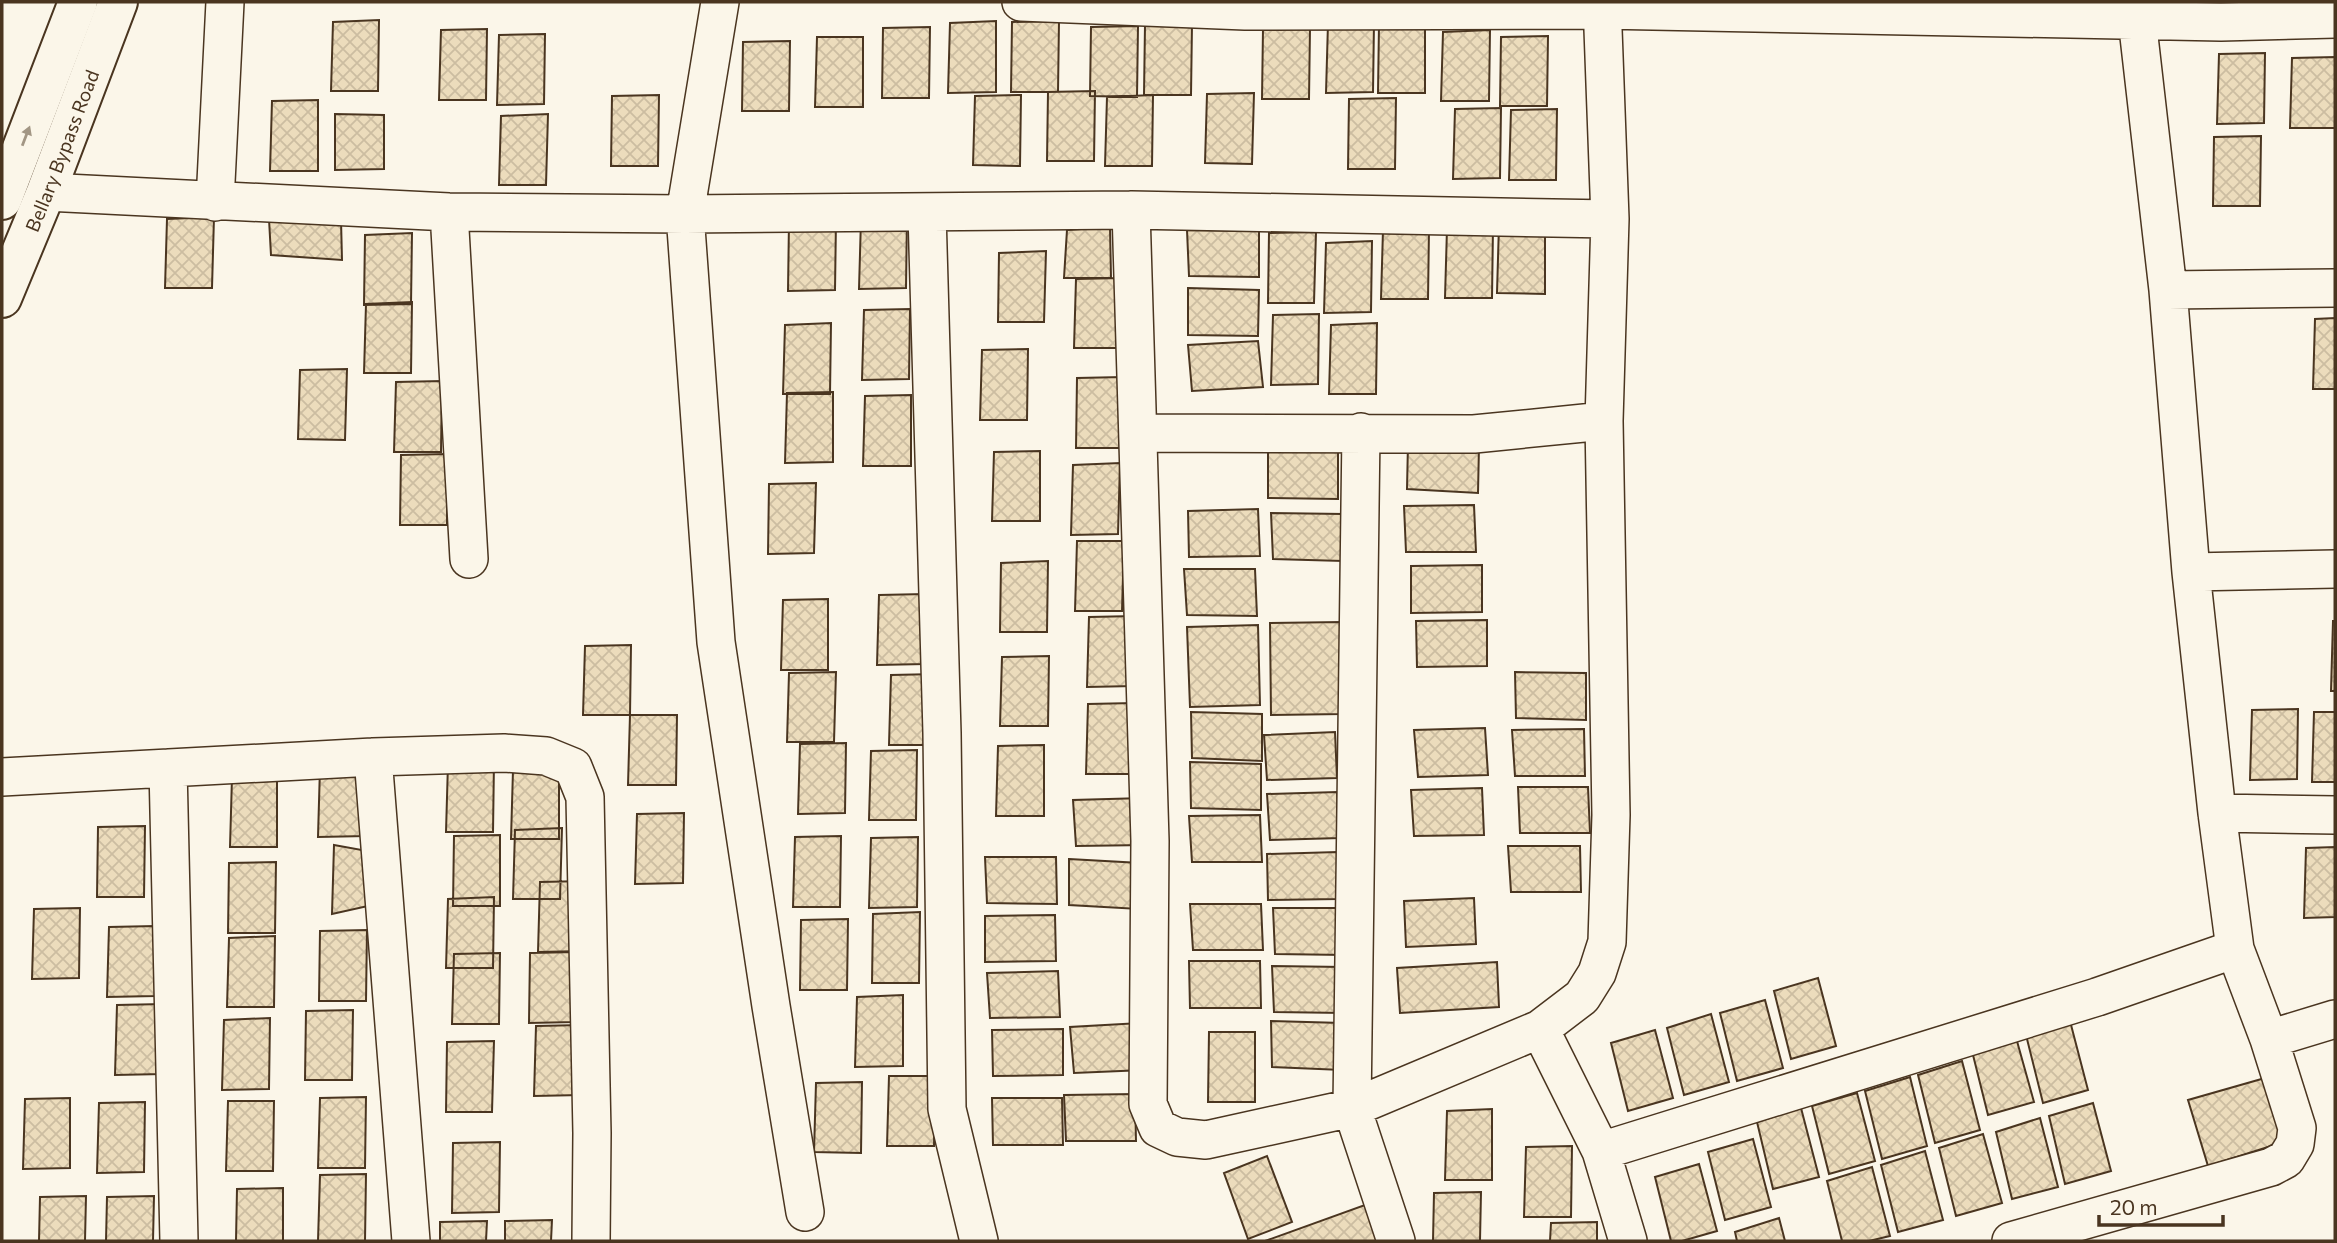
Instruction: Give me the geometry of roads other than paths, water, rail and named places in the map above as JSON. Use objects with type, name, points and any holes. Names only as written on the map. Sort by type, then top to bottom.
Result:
[{"type":"street","name":"Bellary Bypass Road","points":[[2,200],[78,2]]},
{"type":"street","name":"Bellary Bypass Road","points":[[2,298],[46,192],[118,2]]},
{"type":"street","points":[[215,202],[225,2]]},
{"type":"street","points":[[720,2],[685,214],[716,642],[805,1212]]},
{"type":"street","points":[[1021,2],[1245,11],[1602,6],[2221,22],[2335,19]]},
{"type":"street","points":[[1132,210],[1150,841],[1148,1104],[1158,1128],[1177,1137],[1206,1140],[1352,1108],[1540,1029],[1582,997],[1597,973],[1607,942],[1611,815],[1604,421],[1610,219],[1602,6]]},
{"type":"street","points":[[2011,1241],[2272,1167],[2286,1159],[2295,1144],[2297,1128],[2269,1039],[2235,949],[2217,813],[2191,572],[2168,290],[2137,19]]},
{"type":"street","points":[[46,192],[449,212],[685,214],[1132,210],[1610,219]]},
{"type":"street","points":[[449,212],[470,559]]},
{"type":"street","points":[[927,213],[942,733],[947,1110],[979,1241]]},
{"type":"street","points":[[2168,290],[2335,288]]},
{"type":"street","points":[[1138,433],[1474,434],[1604,421]]},
{"type":"street","points":[[1361,432],[1352,1108],[1396,1241]]},
{"type":"street","points":[[2191,572],[2335,569]]},
{"type":"street","points":[[2,777],[373,757],[514,754],[547,756],[573,767],[585,797],[592,1146],[591,1241]]},
{"type":"street","points":[[373,757],[411,1241]]},
{"type":"street","points":[[168,768],[179,1241]]},
{"type":"street","points":[[2217,813],[2335,815]]},
{"type":"street","points":[[1601,1151],[2097,997],[2235,949]]},
{"type":"street","points":[[2269,1039],[2335,1019]]},
{"type":"street","points":[[1540,1029],[1601,1151],[1628,1241]]}]
